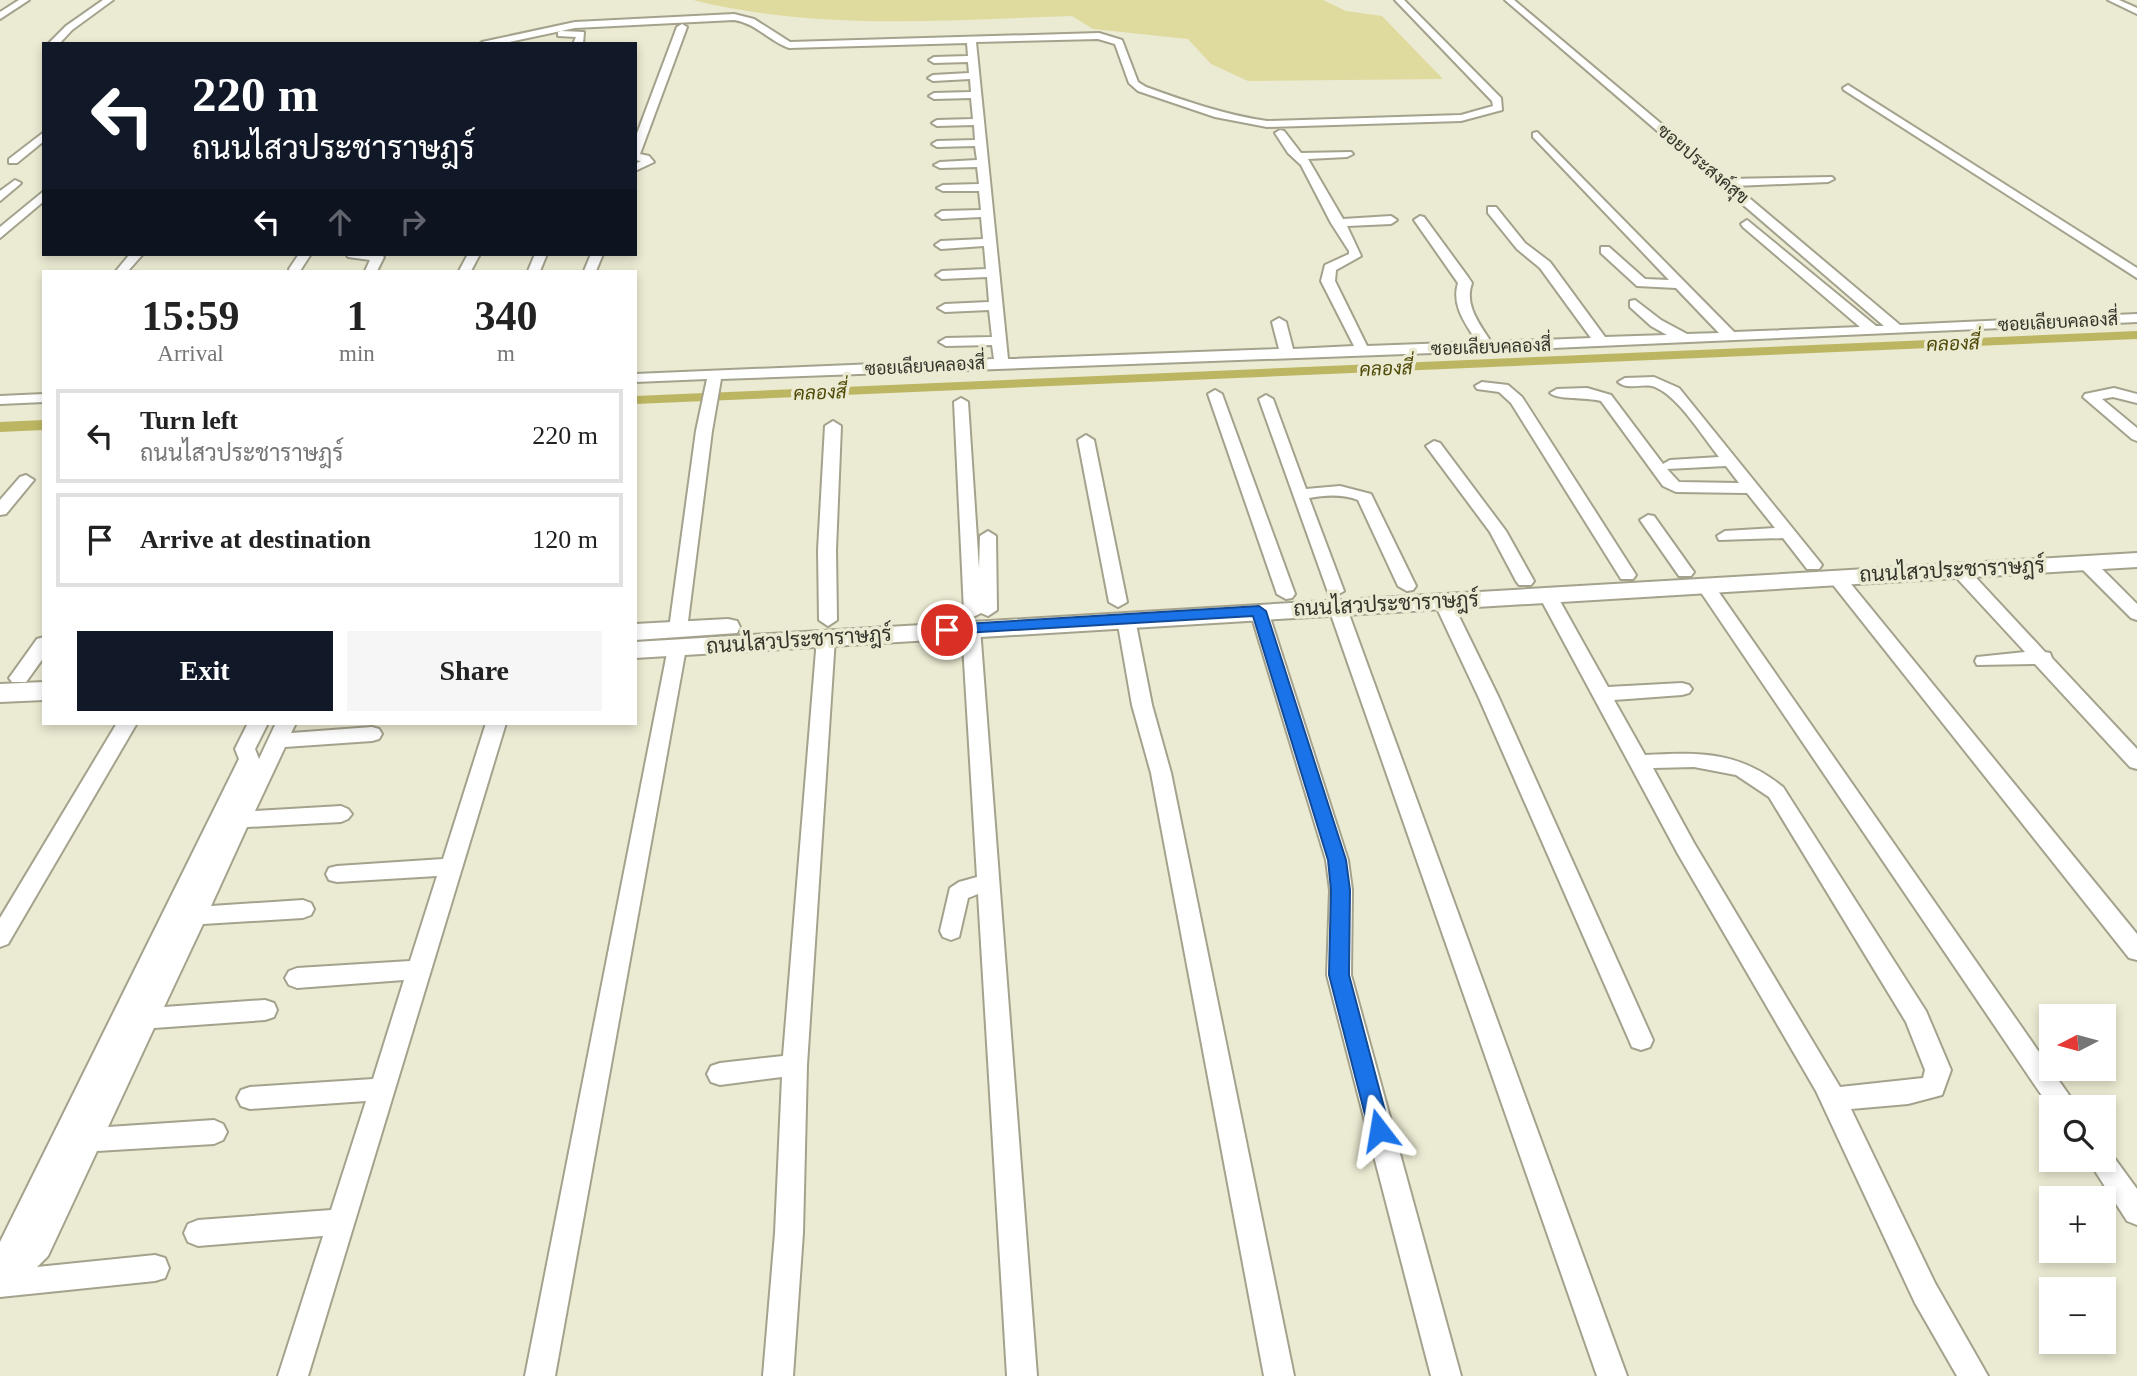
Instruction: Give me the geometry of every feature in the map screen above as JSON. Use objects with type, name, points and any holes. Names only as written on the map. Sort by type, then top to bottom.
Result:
[{"type":"main road","name":"ถนนไสวประชาราษฎร์","points":[[637,649],[677,639],[977,616],[1122,610],[1259,611],[1406,586],[1513,587],[1547,594],[1813,565],[2137,546]]},
{"type":"main road","name":"ถนนไสวประชาราษฎร์","points":[[1122,610],[1286,594],[1336,599],[1443,600],[1513,587],[1627,575],[1695,579],[1836,577],[2137,560]]},
{"type":"main road","name":"ถนนไสวประชาราษฎร์","points":[[637,632],[677,639]]},
{"type":"main road","points":[[11,687],[42,691]]},
{"type":"street","points":[[0,16],[25,0]]},
{"type":"street","points":[[55,42],[69,28],[108,0]]},
{"type":"street","points":[[494,42],[575,25],[734,17],[753,20],[779,41],[789,44],[1089,36],[1111,38],[1119,42],[1134,83],[1142,89],[1212,114],[1244,121],[1267,124],[1461,118],[1498,108],[1497,100],[1399,0]]},
{"type":"street","name":"ซอยประสงค์สุข","points":[[1509,0],[1896,329]]},
{"type":"street","points":[[2112,0],[2137,11]]},
{"type":"street","points":[[637,150],[682,27]]},
{"type":"street","points":[[525,42],[576,32],[582,36],[579,42]]},
{"type":"street","points":[[971,40],[1000,362]]},
{"type":"street","points":[[934,60],[972,59]]},
{"type":"street","points":[[933,78],[974,76]]},
{"type":"street","points":[[1847,88],[2137,274]]},
{"type":"street","points":[[934,96],[976,95]]},
{"type":"street","points":[[937,123],[978,122]]},
{"type":"street","points":[[1280,133],[1306,163],[1351,244],[1355,256],[1331,268],[1328,281],[1363,351]]},
{"type":"street","points":[[1537,135],[1730,336]]},
{"type":"street","points":[[13,161],[42,137]]},
{"type":"street","points":[[937,144],[980,143]]},
{"type":"street","points":[[1299,156],[1318,150],[1347,154]]},
{"type":"street","points":[[637,156],[648,162],[637,167]]},
{"type":"street","points":[[940,165],[982,163]]},
{"type":"street","points":[[1725,183],[1828,179]]},
{"type":"street","points":[[0,197],[15,183]]},
{"type":"street","points":[[943,188],[984,187]]},
{"type":"street","points":[[0,234],[41,199]]},
{"type":"street","points":[[1492,210],[1521,246],[1545,265],[1601,342]]},
{"type":"street","points":[[943,215],[987,213]]},
{"type":"street","points":[[1420,219],[1462,277],[1465,283],[1460,293],[1462,303],[1487,347]]},
{"type":"street","points":[[1337,223],[1391,220]]},
{"type":"street","points":[[1747,224],[1872,330]]},
{"type":"street","points":[[941,245],[989,243]]},
{"type":"street","points":[[1605,250],[1642,283],[1680,284]]},
{"type":"street","points":[[122,270],[135,256]]},
{"type":"street","points":[[295,269],[304,256]]},
{"type":"street","points":[[369,256],[378,257],[372,270]]},
{"type":"street","points":[[942,275],[992,273]]},
{"type":"street","points":[[1635,304],[1656,323],[1684,338]]},
{"type":"street","points":[[945,308],[995,306]]},
{"type":"street","name":"ซอยเลียบคลองสี่","points":[[637,378],[714,378],[1000,362],[1487,347],[2137,318]]},
{"type":"street","points":[[1279,322],[1286,353]]},
{"type":"street","points":[[946,342],[998,341]]},
{"type":"street","points":[[540,1376],[677,639],[707,411],[714,378]]},
{"type":"street","points":[[1625,382],[1654,381],[1674,391],[1813,565]]},
{"type":"street","points":[[1482,386],[1503,388],[1517,400],[1627,575]]},
{"type":"street","points":[[1557,393],[1587,392],[1606,398],[1669,483],[1676,487],[1755,494]]},
{"type":"street","points":[[2137,399],[2114,392],[2090,397],[2137,436]]},
{"type":"street","points":[[1215,394],[1286,594]]},
{"type":"street","points":[[0,400],[42,398]]},
{"type":"street","points":[[1266,399],[1612,1376]]},
{"type":"street","points":[[961,402],[977,616],[987,883],[1022,1376]]},
{"type":"street","points":[[778,1376],[789,1233],[795,1065],[827,629],[827,550],[833,426]]},
{"type":"street","points":[[1086,440],[1142,705],[1161,773],[1279,1376]]},
{"type":"street","points":[[1434,446],[1498,531],[1513,587]]},
{"type":"street","points":[[1670,465],[1729,461]]},
{"type":"street","points":[[0,510],[26,480]]},
{"type":"street","points":[[1300,495],[1345,489],[1365,497],[1406,586]]},
{"type":"street","points":[[1706,502],[1755,494]]},
{"type":"street","points":[[1648,520],[1695,579],[2056,1095]]},
{"type":"street","points":[[1725,536],[1786,533]]},
{"type":"street","points":[[977,616],[988,536]]},
{"type":"street","points":[[2086,563],[2137,614]]},
{"type":"street","points":[[1959,570],[2043,657],[2137,762]]},
{"type":"street","points":[[1836,577],[2137,951]]},
{"type":"street","points":[[1547,594],[1638,762],[1833,1099],[1925,1293],[1973,1376]]},
{"type":"street","points":[[1443,600],[1642,1040]]},
{"type":"street","points":[[1259,611],[1337,860],[1341,890],[1339,975],[1446,1376]]},
{"type":"street","points":[[11,687],[42,646]]},
{"type":"street","points":[[1984,661],[2043,657]]},
{"type":"street","points":[[1601,694],[1682,689]]},
{"type":"street","points":[[0,938],[126,725]]},
{"type":"street","points":[[257,725],[244,749],[372,734]]},
{"type":"street","points":[[293,1376],[495,725]]},
{"type":"street","points":[[184,916],[240,820],[271,745]]},
{"type":"street","points":[[2,1284],[38,1247],[76,1140],[184,916],[271,745]]},
{"type":"street","points":[[1638,762],[1713,760],[1737,766],[1759,776],[1768,784],[1825,867],[1917,1018],[1938,1070],[1933,1087],[1908,1093],[1833,1099]]},
{"type":"street","points":[[240,820],[341,814]]},
{"type":"street","points":[[337,874],[451,867]]},
{"type":"street","points":[[951,932],[958,894],[967,888],[987,883]]},
{"type":"street","points":[[184,916],[303,909]]},
{"type":"street","points":[[297,978],[419,970]]},
{"type":"street","points":[[134,1020],[265,1010]]},
{"type":"street","points":[[720,1074],[795,1065]]},
{"type":"street","points":[[250,1098],[382,1089]]},
{"type":"street","points":[[76,1140],[214,1132]]},
{"type":"street","points":[[2109,1172],[2137,1212]]},
{"type":"street","points":[[198,1233],[341,1222]]},
{"type":"street","points":[[2,1284],[155,1268]]},
{"type":"shaded area","points":[[693,0],[1323,0],[1346,11],[1382,16],[1443,79],[1248,81],[1211,64],[1188,39],[1093,29],[1072,16],[929,21],[834,20],[740,10]]},
{"type":"waterway","name":"คลองสี่","points":[[637,400],[2137,335]]},
{"type":"waterway","name":"คลองสี่","points":[[0,427],[42,425]]},
{"type":"route","points":[[947,630],[1259,611],[1337,860],[1341,890],[1339,975],[1379,1130]]}]
